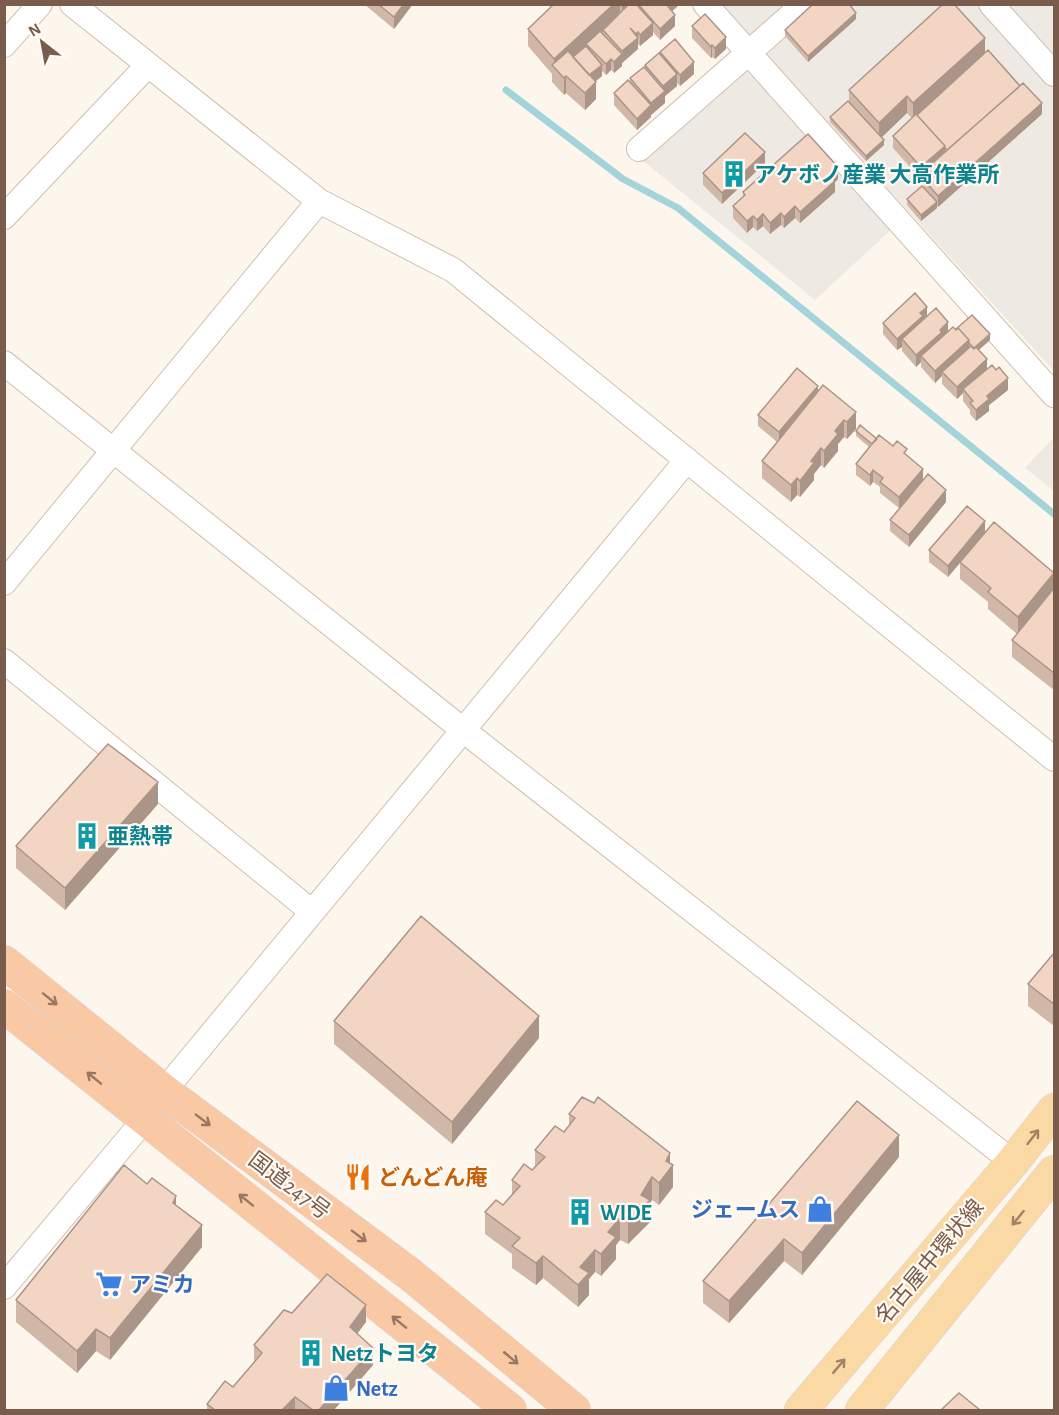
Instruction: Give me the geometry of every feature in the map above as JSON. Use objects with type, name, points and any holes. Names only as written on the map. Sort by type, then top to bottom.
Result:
[{"type":"highway","name":"国道247号","points":[[4,962],[164,1091],[411,1275],[574,1410]]},
{"type":"highway","name":"国道247号","points":[[4,1006],[510,1410]]},
{"type":"main road","name":"名古屋中環状線","points":[[801,1410],[1013,1162],[1054,1110]]},
{"type":"main road","name":"名古屋中環状線","points":[[862,1410],[1050,1185]]},
{"type":"street","points":[[4,45],[40,4]]},
{"type":"street","points":[[72,4],[319,201],[453,270],[1054,759]]},
{"type":"street","points":[[705,4],[1054,395]]},
{"type":"street","points":[[639,149],[804,4]]},
{"type":"street","points":[[991,4],[1054,74]]},
{"type":"street","points":[[4,216],[148,65]]},
{"type":"street","points":[[4,583],[319,201]]},
{"type":"street","points":[[4,363],[462,730],[1013,1162]]},
{"type":"street","points":[[164,1091],[687,460]]},
{"type":"street","points":[[4,661],[311,911]]},
{"type":"street","points":[[4,1287],[145,1119]]},
{"type":"shaded area","points":[[722,5],[788,5],[751,37]]},
{"type":"shaded area","points":[[819,5],[981,5],[1054,86],[1054,371],[764,53]]},
{"type":"shaded area","points":[[1008,5],[1054,5],[1054,56]]},
{"type":"shaded area","points":[[748,65],[893,228],[815,300],[642,160]]},
{"type":"shaded area","points":[[1054,437],[1054,491],[1025,468]]},
{"type":"building","points":[[378,4],[404,4],[394,17]]},
{"type":"building","points":[[554,4],[614,4],[554,59],[528,29]]},
{"type":"building","points":[[629,4],[636,4],[653,23],[640,35],[630,28],[638,38],[622,51],[603,30]]},
{"type":"building","points":[[638,4],[666,4],[675,15],[660,29]]},
{"type":"building","points":[[813,4],[849,4],[856,13],[808,56],[785,30]]},
{"type":"building","points":[[943,4],[954,4],[985,38],[913,103],[907,96],[879,123],[849,90]]},
{"type":"building","points":[[705,14],[726,37],[715,48],[712,45],[711,47],[692,26]]},
{"type":"building","points":[[600,31],[622,54],[614,62],[611,59],[606,64],[586,44]]},
{"type":"building","points":[[675,39],[694,62],[680,75],[660,52]]},
{"type":"building","points":[[586,46],[602,65],[589,75],[573,57]]},
{"type":"building","points":[[988,50],[1020,86],[947,150],[917,115]]},
{"type":"building","points":[[568,51],[596,82],[585,93],[566,76],[564,78],[552,65]]},
{"type":"building","points":[[659,53],[677,74],[663,86],[645,65]]},
{"type":"building","points":[[644,67],[665,91],[651,103],[630,78]]},
{"type":"building","points":[[628,80],[651,105],[637,119],[614,93]]},
{"type":"building","points":[[1023,83],[1042,103],[938,196],[924,180],[932,173],[927,168]]},
{"type":"building","points":[[848,101],[884,140],[866,156],[830,117]]},
{"type":"building","points":[[916,114],[945,146],[921,167],[893,136]]},
{"type":"building","name":"アケボノ産業 大高作業所","points":[[745,133],[765,152],[722,193],[703,173]]},
{"type":"building","points":[[808,134],[838,167],[829,175],[835,181],[800,212],[795,206],[784,217],[781,213],[770,223],[763,214],[757,220],[753,216],[747,221],[733,206],[745,195],[743,192]]},
{"type":"building","points":[[922,186],[937,202],[921,215],[907,199]]},
{"type":"building","points":[[915,293],[927,307],[920,313],[923,316],[897,339],[883,323]]},
{"type":"building","points":[[936,308],[948,322],[940,330],[942,332],[916,355],[902,339]]},
{"type":"building","points":[[972,315],[990,334],[974,348],[958,328],[956,329]]},
{"type":"building","points":[[953,327],[956,330],[958,328],[969,340],[935,371],[921,356]]},
{"type":"building","points":[[971,346],[974,349],[976,347],[987,359],[957,387],[942,372]]},
{"type":"building","points":[[992,365],[996,370],[999,367],[1008,378],[987,396],[989,399],[976,410],[970,403],[973,401],[963,389]]},
{"type":"building","points":[[797,368],[818,386],[779,432],[758,415]]},
{"type":"building","points":[[823,385],[856,412],[847,422],[844,420],[835,431],[838,434],[824,451],[821,448],[811,461],[814,463],[800,481],[797,478],[791,485],[762,461]]},
{"type":"building","points":[[860,425],[877,439],[872,444],[856,431]]},
{"type":"building","points":[[879,435],[893,446],[897,441],[907,449],[904,453],[923,469],[899,497],[880,482],[883,478],[873,470],[870,475],[856,464]]},
{"type":"building","points":[[928,474],[946,490],[909,535],[890,520]]},
{"type":"building","points":[[967,506],[985,521],[948,566],[929,550]]},
{"type":"building","points":[[994,522],[1054,573],[1018,617],[988,592],[991,588],[960,562]]},
{"type":"building","points":[[1054,588],[1054,673],[1012,640]]},
{"type":"building","name":"亜熱帯","points":[[108,744],[158,782],[65,888],[16,846]]},
{"type":"building","points":[[421,916],[539,1016],[452,1122],[334,1021]]},
{"type":"building","points":[[1054,953],[1054,1004],[1028,984]]},
{"type":"building","name":"WIDE","points":[[582,1097],[594,1103],[598,1097],[670,1153],[666,1161],[673,1165],[659,1183],[652,1177],[641,1195],[650,1200],[628,1222],[620,1218],[608,1232],[616,1237],[601,1254],[595,1250],[580,1267],[589,1273],[578,1285],[543,1256],[536,1263],[512,1246],[520,1238],[485,1212],[496,1200],[503,1205],[520,1186],[512,1180],[524,1164],[532,1170],[545,1157],[535,1150],[555,1126],[564,1132],[575,1118],[569,1114]]},
{"type":"building","name":"ジェームス","points":[[857,1101],[899,1135],[802,1253],[784,1239],[729,1301],[703,1281]]},
{"type":"building","name":"アミカ","points":[[124,1165],[147,1184],[152,1178],[176,1196],[173,1203],[202,1225],[110,1338],[96,1329],[77,1351],[16,1300]]},
{"type":"building","name":"Netzトヨタ","points":[[327,1274],[366,1305],[350,1327],[373,1348],[319,1410],[313,1410],[295,1397],[282,1410],[215,1410],[207,1404],[225,1381],[233,1387],[262,1353],[254,1345],[284,1310],[292,1313]]},
{"type":"building","points":[[959,1393],[980,1410],[941,1410]]},
{"type":"waterway","points":[[506,90],[623,179],[678,208],[1054,514]]},
{"type":"place","name":"アケボノ産業 大高作業所","points":[[734,174]]},
{"type":"place","name":"亜熱帯","points":[[87,836]]},
{"type":"place","name":"どんどん庵","points":[[358,1177]]},
{"type":"place","name":"ジェームス","points":[[820,1209]]},
{"type":"place","name":"WIDE","points":[[580,1212]]},
{"type":"place","name":"アミカ","points":[[109,1284]]},
{"type":"place","name":"Netzトヨタ","points":[[311,1353]]},
{"type":"place","name":"Netz","points":[[336,1388]]}]
